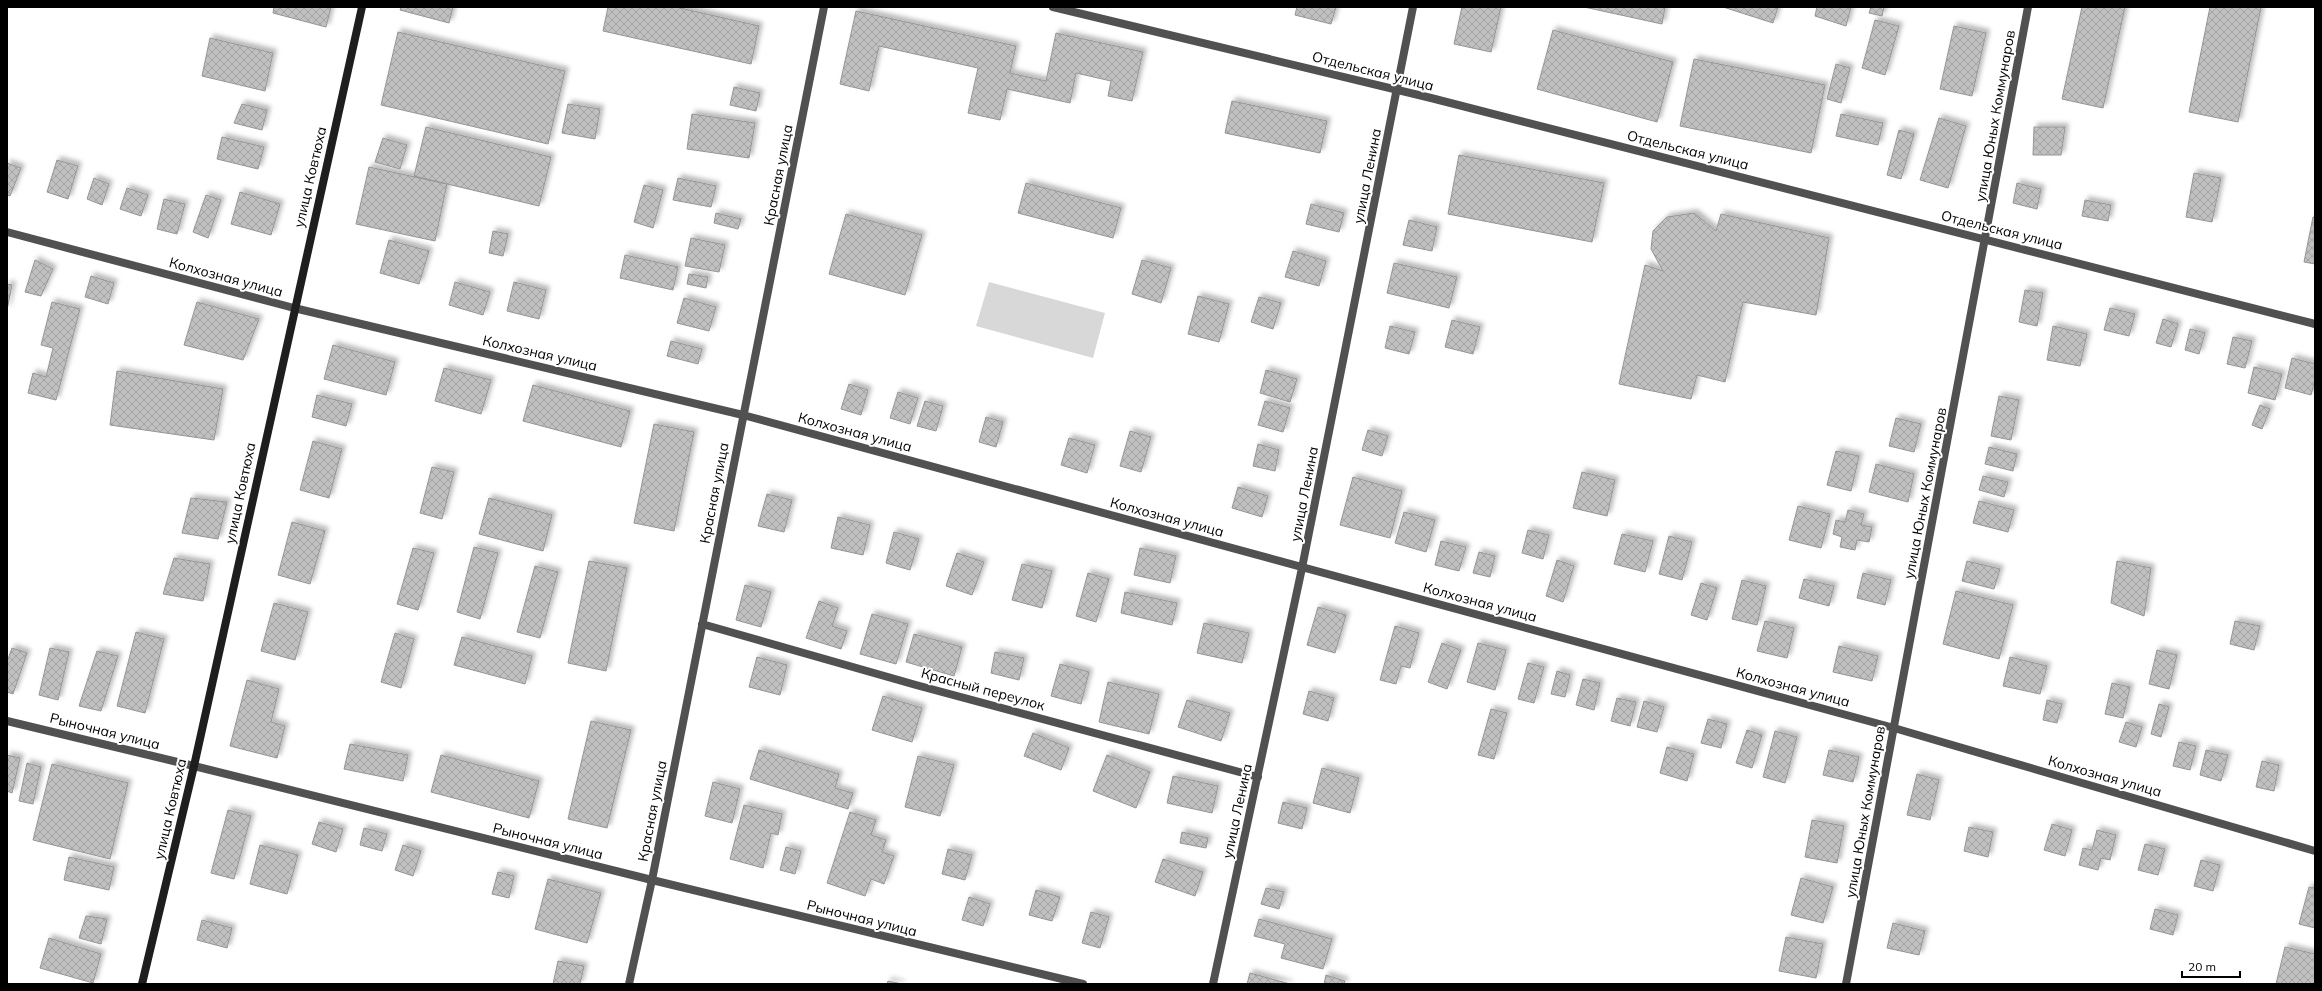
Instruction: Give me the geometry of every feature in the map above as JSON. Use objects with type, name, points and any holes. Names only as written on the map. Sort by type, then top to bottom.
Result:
[{"type":"main road","name":"улица Ковтюха","points":[[142,984],[194,766],[294,308],[362,7]]},
{"type":"street","name":"Красная улица","points":[[629,984],[652,880],[824,7]]},
{"type":"street","name":"Отдельская улица","points":[[1052,7],[1397,90],[2315,324]]},
{"type":"street","name":"улица Ленина","points":[[1213,984],[1302,568],[1413,7]]},
{"type":"street","name":"улица Юных Коммунаров","points":[[1846,984],[1986,240],[2028,7]]},
{"type":"street","name":"Колхозная улица","points":[[7,232],[294,308],[743,415],[1894,728],[2315,851]]},
{"type":"street","name":"Красный переулок","points":[[702,624],[916,685],[1258,777]]},
{"type":"street","name":"Рыночная улица","points":[[7,721],[652,880],[1083,984]]},
{"type":"shaded area","points":[[989,282],[1105,313],[1093,358],[976,326]]},
{"type":"building","points":[[274,7],[331,7],[326,27],[273,13]]},
{"type":"building","points":[[401,7],[453,7],[449,23],[400,10]]},
{"type":"building","points":[[608,7],[676,7],[759,26],[751,64],[603,31]]},
{"type":"building","points":[[1297,7],[1336,7],[1331,24],[1295,15]]},
{"type":"building","points":[[1462,7],[1501,7],[1491,52],[1454,44]]},
{"type":"building","points":[[1584,7],[1665,7],[1662,24]]},
{"type":"building","points":[[1723,7],[1778,7],[1773,23]]},
{"type":"building","points":[[1817,7],[1851,7],[1846,26],[1815,16]]},
{"type":"building","points":[[1871,7],[1884,7],[1882,16],[1869,13]]},
{"type":"building","points":[[2082,7],[2125,7],[2103,108],[2062,99]]},
{"type":"building","points":[[2210,7],[2261,7],[2238,122],[2189,112]]},
{"type":"building","points":[[856,11],[1016,46],[1010,73],[1046,81],[1056,33],[1143,52],[1132,101],[1108,96],[1111,81],[1076,73],[1070,103],[1007,89],[1000,120],[968,113],[978,68],[879,46],[869,91],[840,84]]},
{"type":"building","points":[[1875,20],[1899,26],[1885,75],[1862,68]]},
{"type":"building","points":[[1954,26],[1986,33],[1972,96],[1940,89]]},
{"type":"building","points":[[1553,30],[1673,62],[1657,122],[1537,89]]},
{"type":"building","points":[[398,32],[565,71],[548,144],[381,105]]},
{"type":"building","points":[[210,38],[273,53],[265,91],[202,76]]},
{"type":"building","points":[[1694,59],[1825,85],[1811,153],[1680,126]]},
{"type":"building","points":[[1836,64],[1850,68],[1841,103],[1827,99]]},
{"type":"building","points":[[734,87],[760,93],[756,111],[730,105]]},
{"type":"building","points":[[1232,101],[1327,121],[1320,153],[1225,133]]},
{"type":"building","points":[[242,104],[267,110],[262,130],[234,123]]},
{"type":"building","points":[[568,104],[600,109],[595,139],[562,133]]},
{"type":"building","points":[[692,114],[755,123],[749,158],[687,149]]},
{"type":"building","points":[[1841,114],[1883,123],[1878,145],[1836,136]]},
{"type":"building","points":[[1939,118],[1966,126],[1948,188],[1920,180]]},
{"type":"building","points":[[426,127],[551,157],[539,206],[414,176]]},
{"type":"building","points":[[2034,127],[2065,127],[2061,155],[2033,155]]},
{"type":"building","points":[[1899,130],[1914,134],[1901,179],[1887,175]]},
{"type":"building","points":[[222,137],[264,147],[258,169],[217,159]]},
{"type":"building","points":[[383,138],[407,145],[400,169],[375,162]]},
{"type":"building","points":[[1459,155],[1604,183],[1592,242],[1448,214]]},
{"type":"building","points":[[57,160],[78,166],[68,199],[47,192]]},
{"type":"building","points":[[7,163],[21,168],[10,196],[7,195]]},
{"type":"building","points":[[369,167],[447,184],[435,241],[356,224]]},
{"type":"building","points":[[2194,173],[2221,178],[2212,222],[2186,217]]},
{"type":"building","points":[[94,178],[109,184],[102,205],[87,199]]},
{"type":"building","points":[[678,178],[716,186],[711,207],[673,200]]},
{"type":"building","points":[[1026,183],[1121,208],[1113,238],[1018,213]]},
{"type":"building","points":[[2017,183],[2041,189],[2037,209],[2013,203]]},
{"type":"building","points":[[644,185],[663,190],[653,228],[634,222]]},
{"type":"building","points":[[127,188],[148,195],[141,216],[120,209]]},
{"type":"building","points":[[240,192],[280,204],[271,235],[231,224]]},
{"type":"building","points":[[206,195],[221,200],[208,238],[193,232]]},
{"type":"building","points":[[164,199],[185,204],[177,234],[157,229]]},
{"type":"building","points":[[2085,200],[2111,205],[2108,221],[2082,216]]},
{"type":"building","points":[[1311,204],[1344,213],[1339,232],[1306,224]]},
{"type":"building","points":[[716,213],[741,219],[738,229],[714,223]]},
{"type":"building","points":[[1694,213],[1716,231],[1721,214],[1829,238],[1816,315],[1743,302],[1725,382],[1697,375],[1691,399],[1619,384],[1645,265],[1663,271],[1651,249],[1653,231],[1667,217]]},
{"type":"building","points":[[846,214],[922,235],[905,295],[829,274]]},
{"type":"building","points":[[2313,217],[2315,217],[2315,264],[2304,262]]},
{"type":"building","points":[[1409,220],[1437,227],[1432,251],[1403,245]]},
{"type":"building","points":[[493,231],[508,234],[503,256],[489,253]]},
{"type":"building","points":[[691,238],[725,245],[719,272],[685,266]]},
{"type":"building","points":[[389,240],[429,251],[419,284],[380,273]]},
{"type":"building","points":[[1293,251],[1326,261],[1319,286],[1285,277]]},
{"type":"building","points":[[625,255],[678,267],[673,290],[620,278]]},
{"type":"building","points":[[35,260],[53,269],[41,296],[25,292]]},
{"type":"building","points":[[1142,260],[1171,268],[1161,303],[1132,294]]},
{"type":"building","points":[[1394,263],[1457,277],[1449,308],[1387,293]]},
{"type":"building","points":[[689,274],[708,277],[706,288],[687,284]]},
{"type":"building","points":[[91,276],[114,283],[108,304],[85,297]]},
{"type":"building","points":[[455,282],[490,292],[483,315],[449,305]]},
{"type":"building","points":[[514,282],[546,290],[539,319],[507,311]]},
{"type":"building","points":[[7,284],[12,285],[7,310]]},
{"type":"building","points":[[2025,290],[2043,293],[2037,326],[2019,322]]},
{"type":"building","points":[[1198,296],[1229,304],[1219,342],[1188,334]]},
{"type":"building","points":[[1259,297],[1281,303],[1273,329],[1251,322]]},
{"type":"building","points":[[684,298],[716,307],[709,331],[677,323]]},
{"type":"building","points":[[52,302],[80,309],[56,400],[28,393],[33,373],[46,377],[53,348],[41,345]]},
{"type":"building","points":[[197,302],[259,319],[243,360],[184,345]]},
{"type":"building","points":[[2110,308],[2135,314],[2129,336],[2104,330]]},
{"type":"building","points":[[2163,319],[2178,324],[2171,347],[2156,343]]},
{"type":"building","points":[[1452,320],[1480,327],[1473,354],[1445,347]]},
{"type":"building","points":[[1390,326],[1415,332],[1409,354],[1385,348]]},
{"type":"building","points":[[2053,326],[2087,334],[2080,366],[2047,360]]},
{"type":"building","points":[[2190,329],[2205,333],[2199,354],[2185,350]]},
{"type":"building","points":[[2233,337],[2252,341],[2245,368],[2227,364]]},
{"type":"building","points":[[671,341],[702,349],[698,364],[667,356]]},
{"type":"building","points":[[333,345],[395,362],[386,395],[324,379]]},
{"type":"building","points":[[2292,358],[2315,364],[2315,380],[2311,395],[2285,388]]},
{"type":"building","points":[[2254,367],[2282,374],[2275,400],[2248,393]]},
{"type":"building","points":[[444,368],[491,380],[481,414],[435,401]]},
{"type":"building","points":[[1266,370],[1297,379],[1290,402],[1260,393]]},
{"type":"building","points":[[117,371],[223,389],[214,440],[110,425]]},
{"type":"building","points":[[849,384],[868,390],[861,415],[841,409]]},
{"type":"building","points":[[533,385],[630,411],[621,447],[523,421]]},
{"type":"building","points":[[898,392],[918,398],[910,424],[890,418]]},
{"type":"building","points":[[317,395],[352,404],[346,426],[312,417]]},
{"type":"building","points":[[1999,396],[2019,400],[2011,440],[1991,436]]},
{"type":"building","points":[[925,401],[943,406],[936,431],[917,426]]},
{"type":"building","points":[[1265,401],[1290,408],[1283,432],[1258,425]]},
{"type":"building","points":[[2260,405],[2270,409],[2262,429],[2252,425]]},
{"type":"building","points":[[986,417],[1003,422],[996,447],[979,442]]},
{"type":"building","points":[[1896,418],[1921,424],[1914,452],[1889,446]]},
{"type":"building","points":[[654,424],[694,432],[674,531],[634,523]]},
{"type":"building","points":[[1368,430],[1388,436],[1382,456],[1362,450]]},
{"type":"building","points":[[1130,431],[1151,437],[1141,472],[1120,466]]},
{"type":"building","points":[[1069,438],[1095,445],[1087,473],[1061,465]]},
{"type":"building","points":[[313,441],[342,449],[329,498],[300,490]]},
{"type":"building","points":[[1258,444],[1279,450],[1275,471],[1253,466]]},
{"type":"building","points":[[1989,447],[2017,454],[2013,471],[1985,464]]},
{"type":"building","points":[[1836,451],[1859,456],[1851,491],[1827,485]]},
{"type":"building","points":[[1876,464],[1914,474],[1908,502],[1869,492]]},
{"type":"building","points":[[432,467],[454,472],[442,519],[420,513]]},
{"type":"building","points":[[1582,472],[1615,480],[1607,516],[1573,508]]},
{"type":"building","points":[[1983,476],[2008,482],[2004,497],[1979,490]]},
{"type":"building","points":[[1353,477],[1402,491],[1390,538],[1340,525]]},
{"type":"building","points":[[1238,487],[1268,496],[1262,517],[1232,508]]},
{"type":"building","points":[[767,494],[792,500],[784,532],[758,526]]},
{"type":"building","points":[[191,498],[227,502],[218,539],[182,533]]},
{"type":"building","points":[[489,498],[552,515],[543,551],[479,534]]},
{"type":"building","points":[[1979,501],[2014,510],[2008,532],[1973,523]]},
{"type":"building","points":[[1798,506],[1830,514],[1821,548],[1789,540]]},
{"type":"building","points":[[1848,510],[1864,514],[1861,525],[1872,527],[1869,542],[1857,540],[1855,550],[1840,547],[1842,537],[1833,534],[1836,520],[1845,522]]},
{"type":"building","points":[[1404,512],[1435,520],[1426,552],[1395,543]]},
{"type":"building","points":[[838,517],[870,525],[863,555],[831,548]]},
{"type":"building","points":[[292,522],[325,531],[310,584],[278,575]]},
{"type":"building","points":[[1528,530],[1549,535],[1543,559],[1522,553]]},
{"type":"building","points":[[894,532],[919,539],[910,570],[886,563]]},
{"type":"building","points":[[1622,534],[1653,541],[1645,572],[1614,564]]},
{"type":"building","points":[[1669,536],[1692,542],[1682,580],[1659,574]]},
{"type":"building","points":[[1441,541],[1466,547],[1459,571],[1435,565]]},
{"type":"building","points":[[474,547],[498,553],[480,619],[457,612]]},
{"type":"building","points":[[413,548],[434,553],[418,610],[397,604]]},
{"type":"building","points":[[1140,548],[1176,556],[1170,583],[1134,575]]},
{"type":"building","points":[[1479,552],[1495,556],[1490,577],[1473,573]]},
{"type":"building","points":[[957,553],[984,562],[972,595],[946,586]]},
{"type":"building","points":[[174,558],[210,564],[203,601],[163,594]]},
{"type":"building","points":[[1557,560],[1574,566],[1563,602],[1546,596]]},
{"type":"building","points":[[589,561],[627,568],[606,671],[568,663]]},
{"type":"building","points":[[1967,561],[2000,569],[1994,589],[1962,581]]},
{"type":"building","points":[[2117,561],[2151,568],[2144,616],[2111,603]]},
{"type":"building","points":[[1022,564],[1052,571],[1042,608],[1012,600]]},
{"type":"building","points":[[535,566],[558,572],[540,638],[517,632]]},
{"type":"building","points":[[1088,573],[1109,579],[1096,622],[1076,616]]},
{"type":"building","points":[[1863,573],[1891,580],[1885,605],[1857,598]]},
{"type":"building","points":[[1804,579],[1834,586],[1829,606],[1799,598]]},
{"type":"building","points":[[1742,580],[1766,586],[1757,625],[1732,619]]},
{"type":"building","points":[[1701,583],[1717,588],[1707,620],[1691,615]]},
{"type":"building","points":[[745,585],[771,592],[761,627],[736,620]]},
{"type":"building","points":[[1956,591],[2013,605],[1999,659],[1943,644]]},
{"type":"building","points":[[1125,592],[1177,603],[1172,625],[1121,613]]},
{"type":"building","points":[[819,601],[838,608],[832,626],[847,631],[841,649],[806,638]]},
{"type":"building","points":[[274,603],[308,612],[295,660],[261,651]]},
{"type":"building","points":[[1318,607],[1346,615],[1335,653],[1307,645]]},
{"type":"building","points":[[872,614],[908,624],[896,664],[860,654]]},
{"type":"building","points":[[1765,621],[1794,628],[1787,658],[1757,651]]},
{"type":"building","points":[[2235,621],[2260,626],[2254,650],[2230,644]]},
{"type":"building","points":[[1204,623],[1249,633],[1242,663],[1197,653]]},
{"type":"building","points":[[1395,626],[1419,633],[1410,668],[1401,666],[1396,684],[1380,680]]},
{"type":"building","points":[[136,632],[164,639],[145,713],[117,706]]},
{"type":"building","points":[[395,633],[414,639],[401,688],[381,682]]},
{"type":"building","points":[[914,634],[962,647],[954,676],[906,662]]},
{"type":"building","points":[[462,637],[532,656],[525,684],[454,665]]},
{"type":"building","points":[[1442,643],[1461,650],[1447,689],[1428,682]]},
{"type":"building","points":[[1478,643],[1506,650],[1495,690],[1467,682]]},
{"type":"building","points":[[1839,646],[1878,656],[1872,681],[1833,672]]},
{"type":"building","points":[[12,648],[27,653],[13,694],[7,692],[7,662]]},
{"type":"building","points":[[50,648],[69,652],[58,700],[39,695]]},
{"type":"building","points":[[2157,650],[2177,655],[2169,689],[2149,684]]},
{"type":"building","points":[[97,651],[118,656],[101,711],[79,706]]},
{"type":"building","points":[[995,652],[1024,658],[1019,680],[991,673]]},
{"type":"building","points":[[757,657],[787,665],[780,695],[749,687]]},
{"type":"building","points":[[2010,657],[2047,666],[2040,694],[2003,686]]},
{"type":"building","points":[[1528,663],[1544,667],[1534,703],[1518,699]]},
{"type":"building","points":[[1060,664],[1089,672],[1081,704],[1051,696]]},
{"type":"building","points":[[1557,671],[1570,675],[1565,697],[1551,694]]},
{"type":"building","points":[[1583,679],[1600,683],[1594,710],[1576,705]]},
{"type":"building","points":[[247,680],[279,689],[271,722],[285,726],[277,758],[230,746]]},
{"type":"building","points":[[1108,682],[1159,694],[1149,734],[1099,722]]},
{"type":"building","points":[[2112,683],[2130,687],[2123,718],[2105,714]]},
{"type":"building","points":[[1309,691],[1334,698],[1328,721],[1303,714]]},
{"type":"building","points":[[883,696],[922,708],[912,742],[872,730]]},
{"type":"building","points":[[1617,698],[1636,702],[1630,726],[1611,721]]},
{"type":"building","points":[[1187,700],[1230,713],[1221,741],[1178,727]]},
{"type":"building","points":[[2047,700],[2062,704],[2057,723],[2043,720]]},
{"type":"building","points":[[1644,701],[1664,707],[1657,732],[1637,727]]},
{"type":"building","points":[[2159,704],[2169,707],[2161,737],[2151,734]]},
{"type":"building","points":[[1491,709],[1507,713],[1494,759],[1478,755]]},
{"type":"building","points":[[1708,719],[1727,724],[1721,748],[1701,743]]},
{"type":"building","points":[[591,721],[631,730],[607,828],[568,819]]},
{"type":"building","points":[[2126,722],[2142,727],[2136,747],[2119,742]]},
{"type":"building","points":[[1747,730],[1762,735],[1752,768],[1736,763]]},
{"type":"building","points":[[1775,731],[1797,737],[1785,783],[1763,777]]},
{"type":"building","points":[[1033,733],[1069,748],[1061,770],[1024,756]]},
{"type":"building","points":[[2179,742],[2196,746],[2190,770],[2173,766]]},
{"type":"building","points":[[350,744],[408,755],[403,781],[344,769]]},
{"type":"building","points":[[1667,747],[1694,754],[1687,781],[1660,773]]},
{"type":"building","points":[[759,750],[839,774],[835,788],[853,793],[848,809],[750,779]]},
{"type":"building","points":[[1829,750],[1859,757],[1853,782],[1823,775]]},
{"type":"building","points":[[2206,750],[2228,755],[2221,781],[2200,775]]},
{"type":"building","points":[[7,755],[20,758],[12,793],[7,791]]},
{"type":"building","points":[[441,755],[539,781],[529,818],[431,792]]},
{"type":"building","points":[[1107,755],[1150,772],[1136,808],[1093,791]]},
{"type":"building","points":[[918,756],[954,765],[940,816],[905,807]]},
{"type":"building","points":[[2262,761],[2279,765],[2274,791],[2256,787]]},
{"type":"building","points":[[27,763],[41,767],[33,804],[19,801]]},
{"type":"building","points":[[52,764],[128,783],[110,859],[33,840]]},
{"type":"building","points":[[1322,768],[1359,778],[1350,813],[1313,803]]},
{"type":"building","points":[[1917,774],[1939,780],[1930,820],[1907,815]]},
{"type":"building","points":[[1173,776],[1218,786],[1212,813],[1167,803]]},
{"type":"building","points":[[713,782],[740,789],[732,823],[705,816]]},
{"type":"building","points":[[1283,802],[1307,808],[1302,829],[1278,823]]},
{"type":"building","points":[[744,805],[782,814],[778,835],[771,833],[763,868],[730,859]]},
{"type":"building","points":[[228,810],[251,816],[234,879],[211,873]]},
{"type":"building","points":[[850,812],[876,820],[871,835],[886,840],[882,852],[894,856],[884,884],[871,879],[865,896],[827,883]]},
{"type":"building","points":[[1812,820],[1844,826],[1837,863],[1805,857]]},
{"type":"building","points":[[319,822],[343,829],[336,852],[312,844]]},
{"type":"building","points":[[2052,824],[2072,830],[2065,856],[2044,850]]},
{"type":"building","points":[[1969,827],[1993,832],[1988,857],[1964,851]]},
{"type":"building","points":[[364,828],[387,834],[382,851],[360,845]]},
{"type":"building","points":[[2097,830],[2116,835],[2110,860],[2101,858],[2098,870],[2079,865],[2083,848],[2092,850]]},
{"type":"building","points":[[1182,832],[1208,838],[1206,848],[1180,843]]},
{"type":"building","points":[[2145,844],[2165,849],[2158,875],[2138,870]]},
{"type":"building","points":[[260,845],[298,855],[287,894],[250,884]]},
{"type":"building","points":[[403,845],[421,851],[413,876],[395,870]]},
{"type":"building","points":[[786,847],[801,851],[795,874],[780,870]]},
{"type":"building","points":[[948,849],[972,855],[965,880],[942,874]]},
{"type":"building","points":[[69,857],[114,867],[109,890],[64,880]]},
{"type":"building","points":[[1163,859],[1203,872],[1195,896],[1155,882]]},
{"type":"building","points":[[2201,860],[2220,865],[2213,891],[2194,886]]},
{"type":"building","points":[[498,872],[514,876],[509,898],[492,894]]},
{"type":"building","points":[[1801,878],[1833,887],[1823,923],[1791,915]]},
{"type":"building","points":[[548,879],[601,893],[587,943],[535,929]]},
{"type":"building","points":[[2309,887],[2315,888],[2315,928],[2299,924]]},
{"type":"building","points":[[1266,888],[1284,892],[1279,909],[1261,904]]},
{"type":"building","points":[[1036,890],[1060,897],[1052,921],[1029,915]]},
{"type":"building","points":[[969,897],[990,904],[983,926],[962,920]]},
{"type":"building","points":[[2155,909],[2178,915],[2173,935],[2150,929]]},
{"type":"building","points":[[1091,912],[1109,917],[1100,948],[1082,943]]},
{"type":"building","points":[[86,916],[107,919],[101,944],[79,938]]},
{"type":"building","points":[[1259,919],[1332,939],[1323,969],[1281,958],[1285,944],[1254,936]]},
{"type":"building","points":[[202,920],[232,928],[227,948],[197,940]]},
{"type":"building","points":[[1893,923],[1925,931],[1919,955],[1887,948]]},
{"type":"building","points":[[1786,937],[1823,944],[1816,978],[1779,971]]},
{"type":"building","points":[[49,938],[101,954],[93,983],[40,968]]},
{"type":"building","points":[[2285,947],[2315,954],[2315,984],[2276,984]]},
{"type":"building","points":[[558,961],[584,966],[580,984],[553,984]]},
{"type":"building","points":[[1250,973],[1290,984],[1247,984]]},
{"type":"building","points":[[1326,975],[1345,981],[1344,984],[1324,984]]},
{"type":"building","points":[[888,981],[902,984],[887,984]]}]
